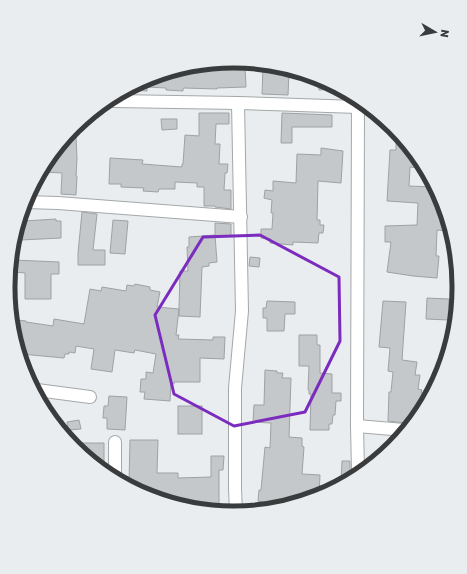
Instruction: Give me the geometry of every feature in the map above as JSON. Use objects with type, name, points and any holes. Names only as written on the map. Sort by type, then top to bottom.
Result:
[{"type":"street","points":[[119,101],[356,106]]},
{"type":"street","points":[[236,506],[235,388],[242,311],[238,103]]},
{"type":"street","points":[[358,107],[358,467]]},
{"type":"street","points":[[32,202],[241,217]]},
{"type":"street","points":[[41,391],[90,397]]},
{"type":"street","points":[[357,426],[399,430]]},
{"type":"street","points":[[115,442],[115,471]]},
{"type":"highlighted area","points":[[260,235],[339,277],[340,341],[305,412],[234,426],[174,394],[155,315],[203,237]]},
{"type":"building","points":[[245,69],[246,87],[217,89],[184,88],[183,91],[147,87],[147,91],[138,90],[163,80],[205,70]]},
{"type":"building","points":[[263,70],[289,76],[288,95],[262,94]]},
{"type":"building","points":[[319,86],[327,90],[319,90]]},
{"type":"building","points":[[199,113],[229,113],[229,124],[216,124],[215,144],[220,144],[219,164],[228,164],[227,173],[225,173],[224,190],[231,190],[231,209],[215,206],[204,206],[204,187],[197,187],[197,183],[175,182],[175,189],[159,189],[158,192],[143,191],[144,188],[121,187],[121,184],[109,184],[110,158],[143,160],[142,164],[182,167],[185,135],[199,136]]},
{"type":"building","points":[[282,113],[332,115],[332,127],[292,127],[292,143],[281,143]]},
{"type":"building","points":[[161,119],[177,119],[177,129],[162,130]]},
{"type":"building","points":[[76,136],[76,195],[61,194],[62,173],[48,172],[60,154]]},
{"type":"building","points":[[396,141],[416,168],[410,167],[409,186],[427,187],[445,230],[437,230],[436,256],[439,256],[437,278],[387,272],[391,242],[385,242],[385,226],[417,225],[418,203],[387,201],[390,150],[396,150]]},
{"type":"building","points":[[321,148],[343,151],[341,183],[318,181],[317,220],[320,220],[320,225],[324,225],[323,233],[319,233],[318,243],[293,242],[293,245],[270,243],[271,239],[261,238],[261,229],[272,229],[272,200],[264,198],[265,190],[273,191],[273,181],[296,183],[297,154],[321,155]]},
{"type":"building","points":[[82,212],[97,214],[93,250],[105,250],[105,265],[78,265]]},
{"type":"building","points":[[56,219],[56,221],[61,221],[61,238],[21,240],[22,230],[25,221]]},
{"type":"building","points":[[113,220],[128,221],[125,254],[110,253]]},
{"type":"building","points":[[215,223],[231,224],[231,236],[215,236]]},
{"type":"building","points":[[215,235],[217,262],[209,263],[209,266],[202,267],[200,317],[179,316],[180,271],[188,271],[187,247],[189,247],[189,237]]},
{"type":"building","points":[[250,257],[260,258],[259,267],[249,266]]},
{"type":"building","points":[[17,260],[59,262],[59,274],[51,274],[51,299],[25,299],[25,273],[15,272]]},
{"type":"building","points":[[135,284],[150,287],[150,290],[160,292],[157,307],[179,309],[176,335],[179,335],[178,339],[213,340],[213,337],[225,337],[224,359],[200,358],[200,382],[174,382],[174,384],[171,384],[170,401],[144,399],[145,392],[140,392],[141,379],[146,379],[146,372],[153,373],[156,354],[135,350],[134,353],[115,350],[112,372],[91,369],[94,349],[76,346],[75,353],[69,352],[69,354],[65,354],[64,358],[26,354],[22,344],[18,320],[53,326],[54,319],[84,324],[90,289],[101,291],[102,287],[126,291],[127,285],[134,286]]},
{"type":"building","points":[[427,298],[449,299],[448,320],[426,319]]},
{"type":"building","points":[[267,301],[295,302],[295,314],[285,314],[284,331],[267,331],[267,318],[263,318],[263,308],[266,308]]},
{"type":"building","points":[[383,301],[406,302],[402,360],[417,362],[415,375],[420,375],[418,389],[422,390],[421,393],[424,393],[405,423],[388,421],[389,392],[391,392],[393,372],[388,371],[390,348],[379,347]]},
{"type":"building","points":[[299,335],[317,335],[317,345],[320,345],[320,373],[332,374],[332,393],[341,393],[341,401],[336,401],[335,415],[333,415],[332,424],[329,424],[329,430],[310,430],[311,394],[309,394],[308,390],[309,366],[299,366]]},
{"type":"building","points":[[265,370],[283,373],[282,378],[291,378],[289,437],[302,438],[302,446],[304,447],[302,474],[320,475],[319,488],[290,498],[263,504],[263,502],[258,501],[259,490],[261,490],[265,447],[270,448],[271,423],[253,422],[254,405],[264,405]]},
{"type":"building","points":[[109,396],[127,397],[125,430],[107,429],[107,418],[103,418],[104,406],[108,406]]},
{"type":"building","points":[[178,406],[202,406],[202,434],[178,434]]},
{"type":"building","points":[[79,420],[81,429],[68,430],[67,422]]},
{"type":"building","points":[[130,440],[158,440],[157,473],[178,473],[178,478],[211,477],[211,456],[224,456],[223,470],[219,470],[219,505],[205,504],[163,494],[129,479]]},
{"type":"building","points":[[80,443],[104,443],[104,463]]},
{"type":"building","points":[[342,461],[350,461],[350,472],[341,477]]}]
